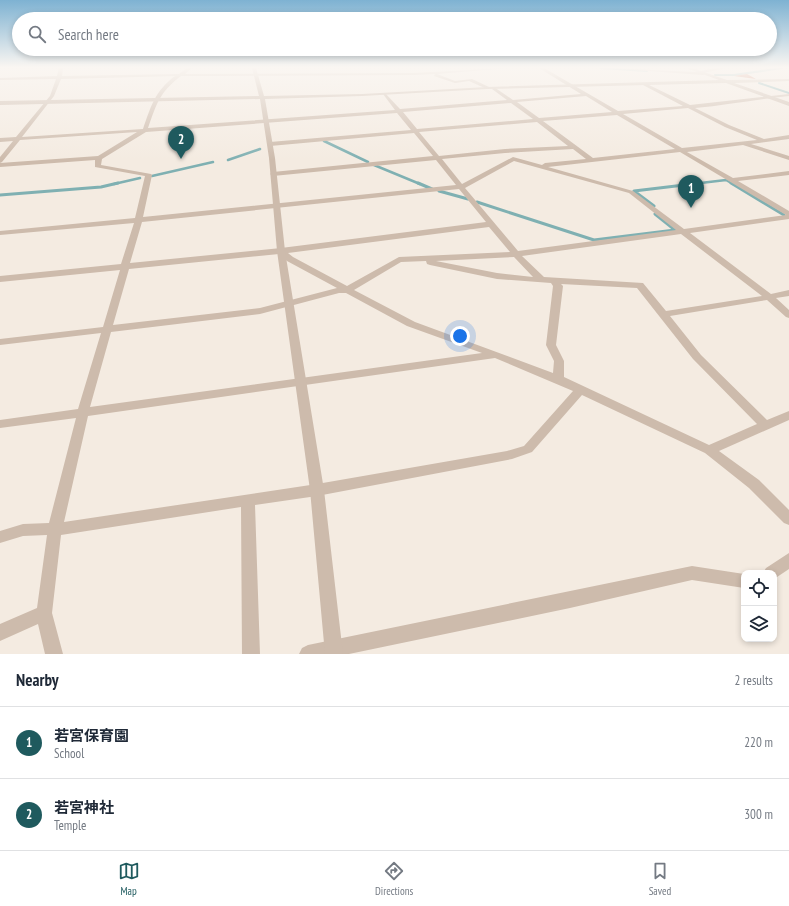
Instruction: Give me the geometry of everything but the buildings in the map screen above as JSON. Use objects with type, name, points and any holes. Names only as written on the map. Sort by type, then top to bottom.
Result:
[{"type":"street","points":[[0,161],[49,99]]},
{"type":"street","points":[[0,165],[99,158],[145,130],[156,99]]},
{"type":"street","points":[[0,103],[181,99]]},
{"type":"street","points":[[262,99],[270,144],[281,251],[317,490],[334,652]]},
{"type":"street","points":[[389,99],[516,254],[541,280]]},
{"type":"street","points":[[508,99],[592,160]]},
{"type":"street","points":[[0,140],[267,122],[549,99]]},
{"type":"street","points":[[592,99],[789,215]]},
{"type":"street","points":[[675,99],[727,126],[764,140]]},
{"type":"street","points":[[270,144],[692,107],[753,99]]},
{"type":"street","points":[[775,99],[789,104]]},
{"type":"street","points":[[540,166],[744,144],[789,137]]},
{"type":"street","points":[[744,144],[789,158]]},
{"type":"street","points":[[273,174],[437,157],[574,147]]},
{"type":"street","points":[[505,151],[513,159],[631,192],[768,296],[789,315]]},
{"type":"street","points":[[54,654],[44,613],[56,528],[84,412],[149,176],[97,166],[99,158]]},
{"type":"street","points":[[0,233],[277,207],[461,187],[513,159]]},
{"type":"street","points":[[732,180],[789,173]]},
{"type":"street","points":[[0,342],[260,311],[338,290],[347,290],[399,260],[516,254],[789,215]]},
{"type":"street","points":[[0,279],[281,251],[491,224]]},
{"type":"street","points":[[281,251],[290,260],[411,324],[558,379],[709,450],[754,484],[789,519]]},
{"type":"street","points":[[416,259],[497,276],[554,281],[640,285],[698,357],[765,425]]},
{"type":"street","points":[[554,281],[558,286],[551,345],[559,361],[558,379]]},
{"type":"street","points":[[664,314],[733,304],[789,293]]},
{"type":"street","points":[[0,424],[497,355]]},
{"type":"street","points":[[0,537],[23,530],[72,528],[317,490],[507,456],[528,448],[580,390]]},
{"type":"street","points":[[709,450],[789,415]]},
{"type":"street","points":[[248,500],[251,654]]},
{"type":"street","points":[[775,570],[789,560]]},
{"type":"street","points":[[308,654],[334,652],[692,573],[741,581]]},
{"type":"street","points":[[0,633],[44,613]]},
{"type":"waterway","points":[[324,141],[368,162]]},
{"type":"waterway","points":[[228,160],[260,149]]},
{"type":"waterway","points":[[152,176],[213,162]]},
{"type":"waterway","points":[[374,165],[420,184]]},
{"type":"waterway","points":[[114,184],[140,178]]},
{"type":"waterway","points":[[692,184],[726,180],[733,184]]},
{"type":"waterway","points":[[0,195],[101,187],[118,183]]},
{"type":"waterway","points":[[418,183],[432,189]]},
{"type":"waterway","points":[[654,206],[634,191],[701,183]]},
{"type":"waterway","points":[[731,183],[784,215]]},
{"type":"waterway","points":[[439,191],[468,199]]},
{"type":"waterway","points":[[477,202],[594,240],[675,230],[655,214]]},
{"type":"place","name":"若宮神社","points":[[181,159]]},
{"type":"place","name":"若宮保育園","points":[[691,208]]}]
